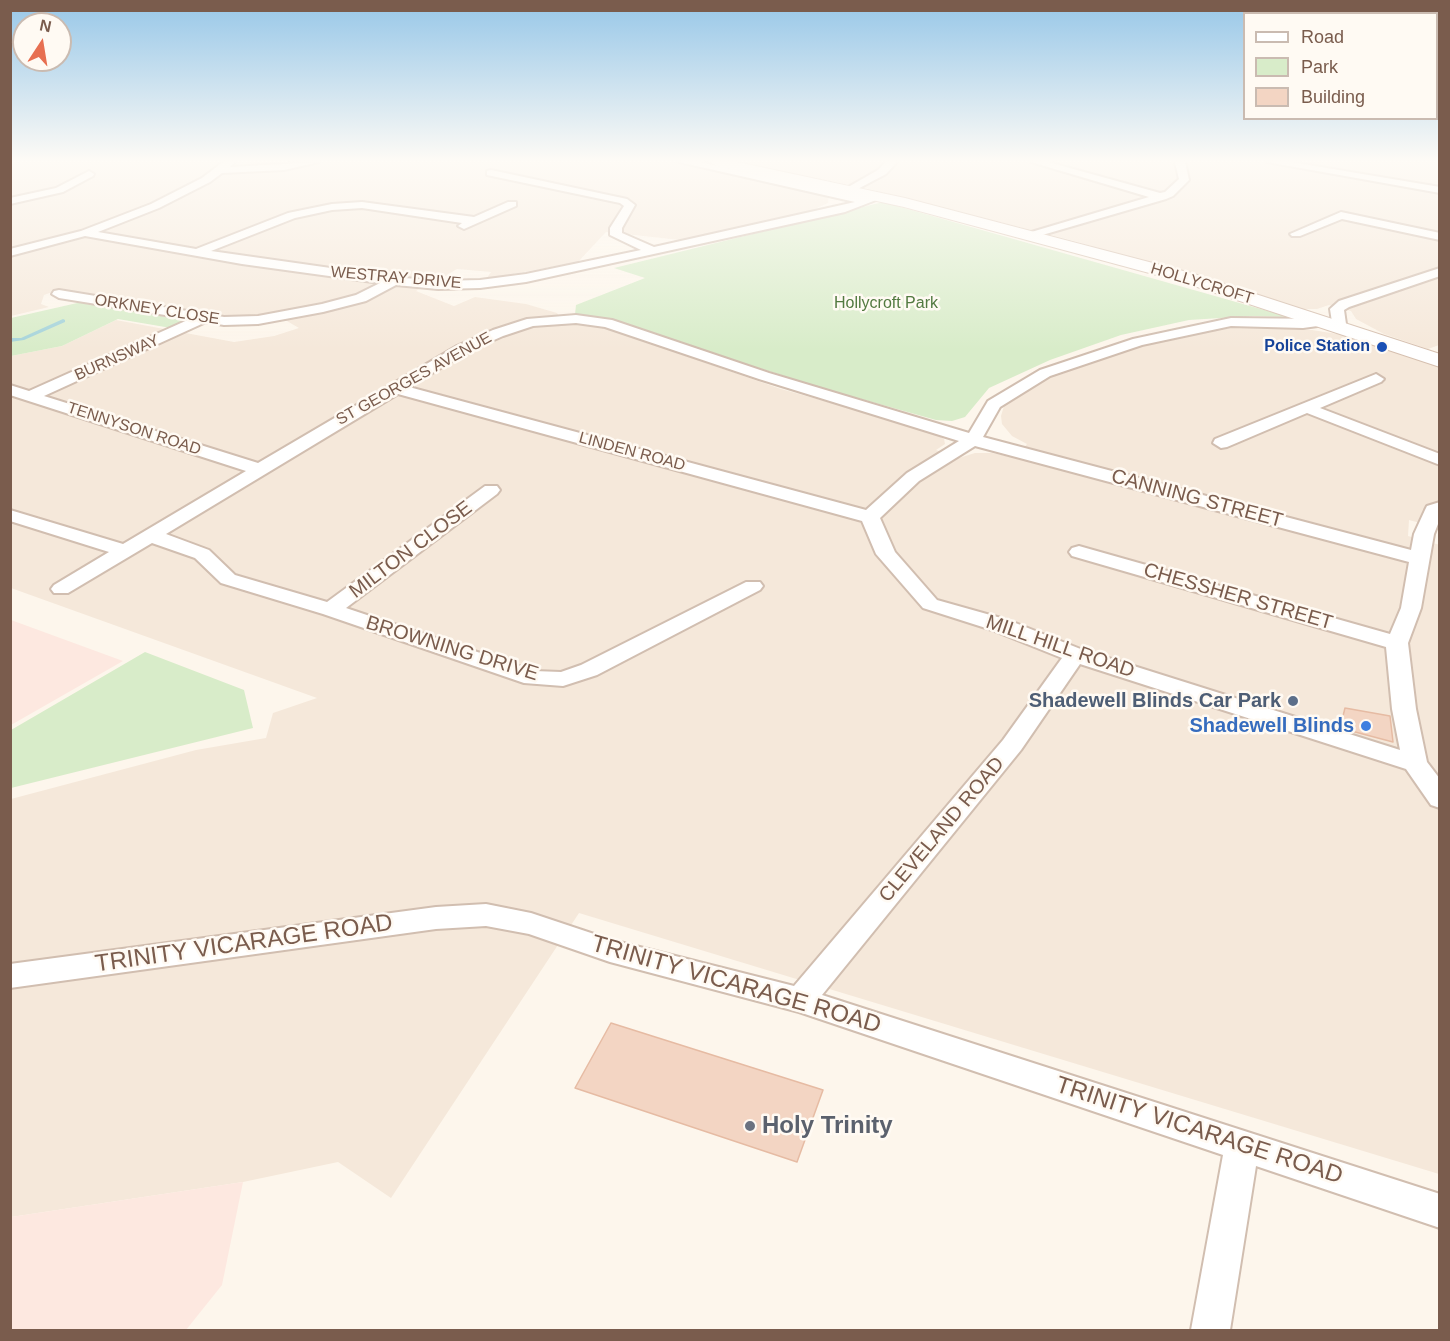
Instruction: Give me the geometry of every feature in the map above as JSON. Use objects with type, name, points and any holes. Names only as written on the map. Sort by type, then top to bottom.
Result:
[{"type":"street","points":[[10,253],[85,233],[106,225]]},
{"type":"street","points":[[198,252],[268,225]]},
{"type":"street","points":[[618,225],[616,235],[652,251]]},
{"type":"street","name":"WESTRAY DRIVE","points":[[85,233],[394,281],[454,285],[496,283],[773,225]]},
{"type":"street","name":"HOLLYCROFT","points":[[986,225],[1185,277],[1440,361]]},
{"type":"street","points":[[1032,235],[1068,225]]},
{"type":"street","points":[[1296,234],[1318,225]]},
{"type":"street","points":[[1384,225],[1440,237]]},
{"type":"street","points":[[870,517],[913,477],[973,440],[994,404],[1045,373],[1138,342],[1231,322],[1339,324],[1337,309],[1344,304],[1440,272]]},
{"type":"street","name":"ORKNEY CLOSE","points":[[58,294],[202,319],[258,320],[323,308],[361,297],[394,281]]},
{"type":"street","name":"BURNSWAY","points":[[31,396],[202,319]]},
{"type":"street","name":"ST GEORGES AVENUE","points":[[61,589],[462,349],[498,333],[532,322],[576,319],[607,323],[764,376],[973,440]]},
{"type":"street","points":[[1221,443],[1376,379]]},
{"type":"street","name":"LINDEN ROAD","points":[[394,388],[870,517]]},
{"type":"street","name":"TENNYSON ROAD","points":[[10,390],[258,469]]},
{"type":"street","points":[[1307,408],[1440,460]]},
{"type":"street","name":"CANNING STREET","points":[[973,440],[1421,559]]},
{"type":"street","name":"MILTON CLOSE","points":[[330,610],[491,490]]},
{"type":"street","points":[[1440,507],[1434,510],[1424,534],[1411,608],[1397,643],[1404,709],[1415,763],[1440,799]]},
{"type":"street","points":[[10,514],[123,550]]},
{"type":"street","name":"MILL HILL ROAD","points":[[870,517],[886,554],[930,604],[1000,625],[1076,655],[1415,763]]},
{"type":"street","name":"BROWNING DRIVE","points":[[149,535],[202,554],[228,579],[330,610],[532,678],[563,679],[589,670],[753,586]]},
{"type":"street","name":"CHESSHER STREET","points":[[1079,552],[1397,643]]},
{"type":"street","name":"CLEVELAND ROAD","points":[[800,999],[1012,745],[1076,655]]},
{"type":"street","name":"TRINITY VICARAGE ROAD","points":[[10,976],[436,918],[486,915],[531,924],[610,951],[800,999],[1440,1210]]},
{"type":"street","points":[[1210,1330],[1242,1145]]},
{"type":"shaded area","points":[[11,225],[752,225],[680,240],[606,232],[578,262],[486,279],[491,272],[457,269],[439,280],[432,280],[416,291],[454,306],[475,297],[526,304],[557,313],[563,322],[597,325],[781,389],[929,430],[944,439],[945,444],[936,450],[959,458],[975,453],[992,453],[1016,458],[1027,444],[1012,436],[1002,424],[1001,416],[1004,406],[1014,396],[1036,382],[1067,369],[1168,338],[1243,326],[1312,330],[1350,336],[1439,364],[1439,528],[1409,520],[1408,536],[1440,545],[1439,1174],[579,913],[391,1198],[338,1162],[243,1182],[11,1217],[11,799],[196,750],[266,738],[273,713],[317,698],[11,588],[11,356],[62,346],[116,320],[234,342],[274,336],[299,328],[273,313],[225,318],[61,289],[44,295],[41,304],[49,307],[11,316]]},
{"type":"shaded area","points":[[1009,225],[1439,225],[1439,345],[1428,349],[1384,334],[1356,319],[1351,311],[1329,305],[1317,309],[1302,309],[1078,242]]},
{"type":"shaded area","points":[[11,620],[123,661],[11,725]]},
{"type":"shaded area","points":[[243,1182],[222,1285],[186,1330],[11,1330],[11,1217]]},
{"type":"green space","name":"Hollycroft Park","points":[[791,225],[963,225],[1289,317],[1253,316],[1189,320],[1121,335],[1050,360],[989,388],[965,417],[952,421],[936,420],[822,388],[602,318],[575,314],[576,305],[645,278],[614,268]]},
{"type":"green space","points":[[86,301],[186,321],[171,328],[118,319],[62,346],[11,356],[11,318]]},
{"type":"green space","points":[[145,652],[244,690],[253,728],[11,788],[11,730]]},
{"type":"building","name":"Shadewell Blinds","points":[[1345,708],[1390,716],[1393,742],[1340,728]]},
{"type":"building","name":"Holy Trinity","points":[[611,1023],[823,1090],[797,1162],[575,1088]]},
{"type":"waterway","points":[[10,340],[22,339],[63,321]]},
{"type":"place","name":"Police Station","points":[[1382,347]]},
{"type":"place","name":"Shadewell Blinds Car Park","points":[[1293,701]]},
{"type":"place","name":"Shadewell Blinds","points":[[1366,726]]},
{"type":"place","name":"Holy Trinity","points":[[750,1126]]}]
